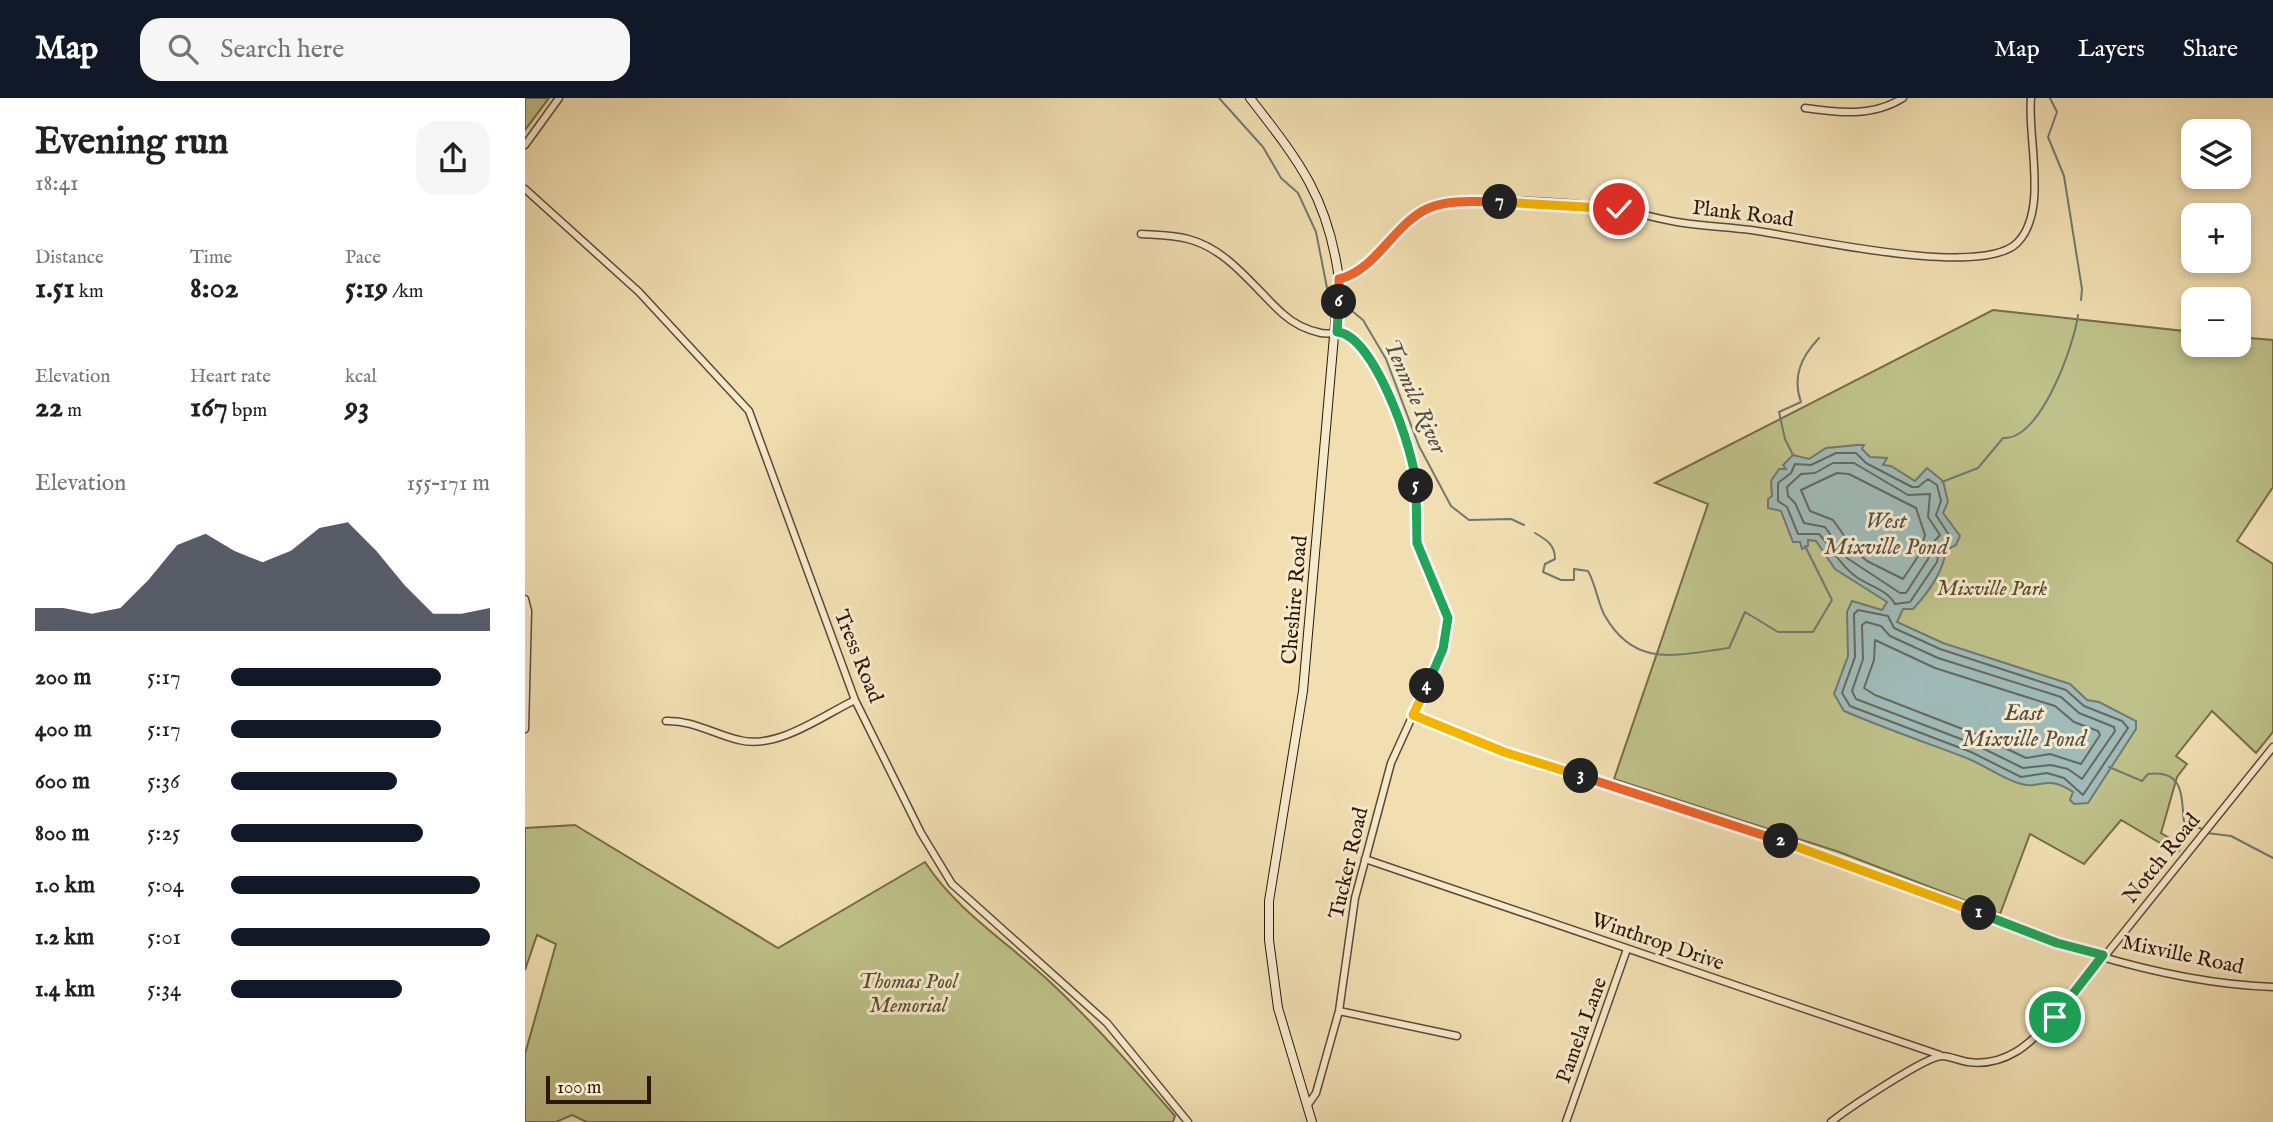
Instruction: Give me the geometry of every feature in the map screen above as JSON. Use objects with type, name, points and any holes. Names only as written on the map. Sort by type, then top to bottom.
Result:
[{"type":"main road","name":"Cheshire Road","points":[[1250,98],[1314,187],[1327,216],[1340,294],[1303,691],[1269,901],[1269,940],[1278,1008],[1312,1122]]},
{"type":"street","points":[[525,145],[559,98]]},
{"type":"street","points":[[1805,108],[1841,113],[1887,108],[1903,98]]},
{"type":"street","name":"Plank Road","points":[[1339,279],[1361,268],[1421,212],[1438,205],[1461,202],[1603,206],[1686,223],[1935,257],[1975,257],[1997,253],[2017,243],[2031,215],[2034,187],[2031,98]]},
{"type":"street","name":"Tress Road","points":[[525,189],[639,292],[749,411],[855,699],[921,833],[952,884],[1107,1023],[1188,1122]]},
{"type":"street","points":[[1141,234],[1189,239],[1207,246],[1223,256],[1297,324],[1320,333],[1337,332]]},
{"type":"street","name":"Tucker Road","points":[[1307,1106],[1316,1093],[1339,1011],[1355,898],[1391,763],[1448,634],[1448,618],[1417,543],[1415,471],[1402,424],[1371,362],[1349,335],[1337,332]]},
{"type":"street","points":[[525,599],[528,636],[525,729]]},
{"type":"street","points":[[666,721],[684,720],[739,741],[767,741],[855,699]]},
{"type":"street","name":"Mixville Road","points":[[1413,715],[1504,752],[1813,851],[2057,943],[2183,977],[2273,987]]},
{"type":"street","name":"Notch Road","points":[[1940,1055],[1986,1063],[2006,1059],[2030,1043],[2055,1017],[2273,747]]},
{"type":"street","name":"Winthrop Drive","points":[[1365,859],[1940,1055]]},
{"type":"street","name":"Pamela Lane","points":[[1566,1122],[1627,949]]},
{"type":"street","points":[[1339,1011],[1457,1036]]},
{"type":"street","points":[[1831,1122],[1859,1099],[1940,1055]]},
{"type":"green space","points":[[525,98],[549,98],[525,130]]},
{"type":"green space","name":"Mixville Park","points":[[1993,310],[2181,331],[2181,357],[2251,357],[2251,338],[2273,340],[2273,487],[2237,541],[2273,564],[2273,732],[2256,753],[2212,711],[2176,756],[2187,764],[2177,777],[2161,833],[2183,846],[2177,853],[2121,820],[2084,864],[2030,834],[2000,914],[1839,852],[1614,779],[1708,504],[1655,483]]},
{"type":"green space","name":"Thomas Pool Memorial","points":[[575,825],[778,948],[925,862],[967,910],[1048,980],[1098,1030],[1175,1116],[1173,1122],[587,1122],[572,1115],[556,1122],[525,1122],[525,1054],[556,944],[537,935],[525,970],[525,828]]},
{"type":"water","name":"East Mixville Pond","points":[[1864,445],[1862,449],[1870,457],[1887,458],[1883,465],[1891,466],[1915,481],[1927,468],[1943,481],[1948,502],[1943,513],[1960,536],[1956,545],[1946,550],[1942,566],[1929,589],[1913,609],[1903,609],[1897,622],[1943,643],[2070,684],[2087,700],[2099,702],[2136,721],[2136,729],[2088,803],[2074,804],[2070,800],[2073,792],[2063,786],[2018,783],[1971,760],[1844,711],[1834,694],[1848,656],[1847,612],[1852,601],[1882,610],[1887,602],[1835,569],[1816,541],[1808,540],[1808,546],[1802,549],[1800,542],[1793,542],[1781,511],[1768,508],[1768,499],[1772,496],[1771,481],[1779,469],[1786,469],[1783,465],[1793,455],[1809,459],[1826,448]]},
{"type":"waterway","name":"Tenmile River","points":[[1219,98],[1263,147],[1281,178],[1298,193],[1316,232],[1327,288],[1335,297]]},
{"type":"waterway","points":[[2050,98],[2057,112],[2048,137],[2064,176],[2082,289],[2081,300]]},
{"type":"waterway","name":"Tenmile River","points":[[1340,301],[1363,320],[1386,359],[1419,446],[1451,506],[1469,520],[1511,519],[1524,525]]},
{"type":"waterway","points":[[1942,482],[1978,468],[2003,438],[2017,435],[2030,424],[2042,408],[2063,368],[2078,315]]},
{"type":"waterway","points":[[1793,455],[1785,439],[1779,412],[1801,402],[1797,384],[1800,368],[1807,352],[1819,338]]},
{"type":"waterway","name":"Tenmile River","points":[[1535,533],[1549,543],[1555,554],[1555,559],[1545,564],[1543,572],[1561,580],[1574,580],[1574,569],[1588,571],[1605,616],[1617,633],[1630,645],[1645,651],[1676,655],[1729,648],[1745,612],[1778,632],[1813,632],[1832,600],[1805,546]]},
{"type":"waterway","name":"Tenmile River","points":[[2109,767],[2142,781],[2148,774],[2168,776],[2174,780],[2181,793],[2184,822],[2202,829]]},
{"type":"waterway","name":"Tenmile River","points":[[2207,833],[2231,836],[2273,858]]},
{"type":"route","points":[[1619,209],[1556,203],[1461,202],[1438,205],[1421,212],[1361,268],[1349,277],[1339,279],[1337,332],[1349,335],[1359,345],[1371,362],[1402,424],[1415,471],[1417,543],[1448,618],[1448,634],[1443,649],[1413,715],[1504,752],[1813,851],[2057,943],[2103,955],[2055,1017]]},
{"type":"water label","name":"West Mixville Pond","points":[[1886,533]]}]
